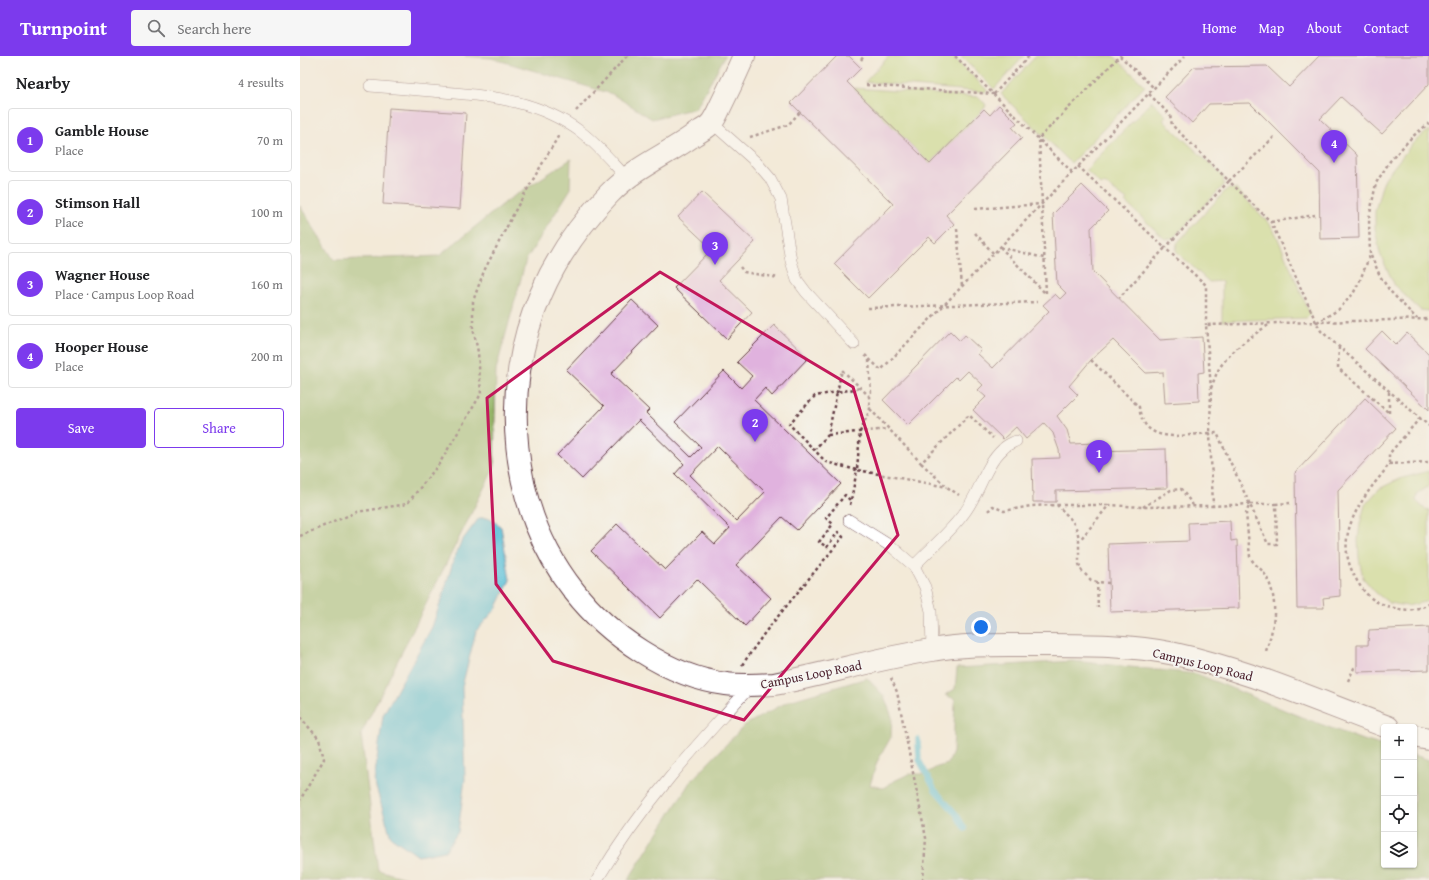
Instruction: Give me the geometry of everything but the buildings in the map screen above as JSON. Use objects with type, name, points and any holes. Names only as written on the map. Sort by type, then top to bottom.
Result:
[{"type":"street","name":"Campus Loop Road","points":[[744,56],[712,123],[682,144],[626,177],[590,216],[556,263],[530,321],[518,376],[516,403],[516,426],[521,475],[536,527],[548,553],[561,575],[579,598],[609,627],[647,655],[683,672],[725,684],[751,685],[794,680],[932,649],[987,646],[1072,645],[1129,647],[1174,654],[1217,665],[1252,676],[1381,724]]},
{"type":"street","points":[[1417,737],[1429,739]]},
{"type":"lane","points":[[370,86],[497,98],[523,103],[546,112],[566,122],[581,132],[595,144],[626,177]]},
{"type":"lane","points":[[712,123],[756,162],[770,178],[780,199],[791,261],[797,280],[806,292],[854,344]]},
{"type":"lane","points":[[914,566],[962,517],[972,502],[995,457],[1004,447],[1016,441]]},
{"type":"lane","points":[[849,520],[892,547],[914,566],[925,587],[931,612],[932,649]]},
{"type":"lane","points":[[598,880],[626,834],[661,787],[751,685]]},
{"type":"path","points":[[300,536],[357,512],[407,504],[439,464],[481,394],[478,352],[473,328],[473,301],[484,271],[517,207],[566,122],[627,56]]},
{"type":"path","points":[[861,60],[864,56]]},
{"type":"path","points":[[955,56],[1072,172]]},
{"type":"path","points":[[994,94],[1029,56]]},
{"type":"path","points":[[1000,247],[1046,293],[1039,138],[1120,56],[1154,88]]},
{"type":"path","points":[[854,344],[881,370],[1185,56]]},
{"type":"path","points":[[866,85],[994,94]]},
{"type":"path","points":[[1149,94],[1170,115],[1172,125],[1271,222],[1321,331],[1429,426]]},
{"type":"path","points":[[750,138],[788,125],[800,112]]},
{"type":"path","points":[[1417,319],[1390,291],[1380,276],[1370,255],[1369,219],[1376,183],[1390,160],[1412,137],[1429,123]]},
{"type":"path","points":[[1119,298],[1165,248],[1274,137]]},
{"type":"path","points":[[1078,166],[1206,285],[1206,326],[1211,389],[1210,433],[1213,506]]},
{"type":"path","points":[[975,208],[1042,204]]},
{"type":"path","points":[[1271,222],[1315,215]]},
{"type":"path","points":[[957,229],[962,287]]},
{"type":"path","points":[[975,233],[994,254]]},
{"type":"path","points":[[1000,247],[1044,258]]},
{"type":"path","points":[[1316,322],[1338,310],[1353,294],[1370,255]]},
{"type":"path","points":[[740,267],[744,272],[779,278]]},
{"type":"path","points":[[868,308],[1037,302]]},
{"type":"path","points":[[1206,326],[1429,319]]},
{"type":"path","points":[[1211,389],[1220,368],[1232,354],[1246,340],[1271,324]]},
{"type":"path","points":[[1340,347],[1338,368],[1389,413],[1389,392]]},
{"type":"path","points":[[742,666],[766,631],[843,536],[838,532],[827,546],[819,542],[833,524],[826,518],[845,495],[850,500],[857,470],[860,432],[870,409],[871,393],[869,359]]},
{"type":"path","points":[[1091,360],[1139,407],[1140,417],[1146,427],[1154,433],[1168,436],[1217,433],[1268,544],[1277,544],[1276,504]]},
{"type":"path","points":[[814,450],[828,435],[836,392],[842,370],[870,396]]},
{"type":"path","points":[[860,388],[815,396],[789,424],[826,462],[857,470],[947,487]]},
{"type":"path","points":[[870,409],[921,463],[947,487],[960,496]]},
{"type":"path","points":[[921,463],[969,415],[1004,447]]},
{"type":"path","points":[[1420,418],[1389,454],[1389,464],[1361,502],[1349,525],[1346,548],[1351,570],[1361,588],[1376,602],[1392,608],[1408,610],[1420,608],[1429,604]]},
{"type":"path","points":[[828,435],[889,429]]},
{"type":"path","points":[[1389,464],[1429,462]]},
{"type":"path","points":[[1142,507],[1171,490],[1181,489],[1193,506]]},
{"type":"path","points":[[988,511],[994,506],[1004,511],[1031,506],[1057,505],[1109,505],[1142,507],[1290,503]]},
{"type":"path","points":[[1250,504],[1246,513],[1250,557],[1253,563],[1264,572],[1267,577],[1271,586],[1275,608],[1273,626],[1266,651]]},
{"type":"path","points":[[1057,505],[1072,520],[1077,529],[1079,541],[1078,564],[1086,576],[1097,582],[1109,583]]},
{"type":"path","points":[[1079,541],[1109,505]]},
{"type":"path","points":[[1097,582],[1098,608]]},
{"type":"path","points":[[883,660],[897,692],[926,838],[923,880]]},
{"type":"path","points":[[1348,681],[1354,668],[1356,667]]},
{"type":"path","points":[[300,717],[319,739],[324,759],[300,800]]},
{"type":"highlighted area","points":[[660,272],[853,387],[898,535],[744,720],[553,661],[496,584],[487,398]]},
{"type":"green space","points":[[465,56],[725,56],[696,108],[652,119],[612,94],[491,58]]},
{"type":"green space","points":[[889,56],[952,56],[987,90],[985,92],[865,82]]},
{"type":"green space","points":[[961,56],[1024,56],[994,89]]},
{"type":"green space","points":[[1036,56],[1114,56],[1145,86],[1071,163],[1001,94]]},
{"type":"green space","points":[[854,88],[979,97],[986,105],[984,109],[930,164]]},
{"type":"green space","points":[[1152,101],[1166,116],[1163,119],[1165,122],[1223,176],[1224,185],[1173,238],[1165,239],[1125,202],[1127,200],[1104,183],[1101,185],[1086,170]]},
{"type":"green space","points":[[1429,130],[1429,311],[1420,310],[1395,286],[1380,254],[1375,228],[1375,211],[1385,178],[1413,143]]},
{"type":"green space","points":[[571,159],[570,190],[526,260],[496,370],[494,468],[361,734],[378,870],[412,880],[300,880],[300,206],[334,260],[439,256],[508,200]]},
{"type":"green space","points":[[1227,189],[1236,189],[1270,224],[1276,234],[1309,312],[1310,315],[1307,318],[1222,321],[1222,281],[1209,282],[1176,251],[1177,243]]},
{"type":"green space","points":[[1429,471],[1429,486],[1417,494],[1416,501],[1425,509],[1429,510],[1429,601],[1407,606],[1389,603],[1376,593],[1363,578],[1359,558],[1358,540],[1365,505],[1379,489],[1399,479]]},
{"type":"green space","points":[[1073,661],[1197,674],[1299,716],[1360,739],[1381,745],[1381,868],[1417,868],[1417,756],[1429,760],[1429,880],[628,880],[690,782],[745,725],[789,701],[867,678],[884,696],[892,717],[891,737],[877,762],[870,785],[883,788],[909,774],[925,774],[937,767],[948,764],[953,752],[955,699],[945,695],[955,689],[957,668]]},
{"type":"water","points":[[479,518],[490,518],[501,527],[510,580],[496,609],[476,631],[462,687],[465,779],[458,832],[445,851],[418,856],[391,837],[374,781],[383,715],[432,627],[454,558],[461,542]]},
{"type":"waterway","points":[[918,739],[919,760],[935,790],[956,814],[965,829]]},
{"type":"place","name":"Hooper House","points":[[1334,163]]},
{"type":"place","name":"Wagner House","points":[[715,265]]},
{"type":"place","name":"Stimson Hall","points":[[755,442]]},
{"type":"place","name":"Gamble House","points":[[1099,473]]}]
